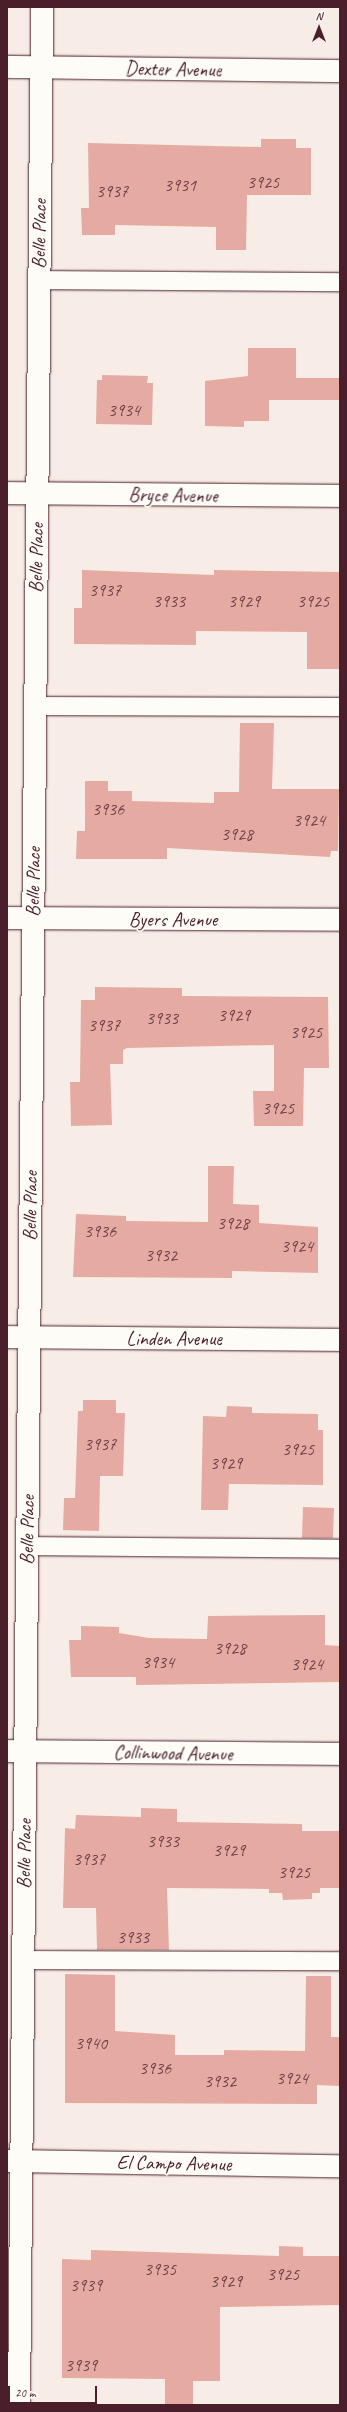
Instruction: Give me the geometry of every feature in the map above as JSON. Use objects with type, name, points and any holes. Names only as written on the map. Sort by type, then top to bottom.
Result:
[{"type":"street","name":"Belle Place","points":[[19,2405],[14,2161],[23,1960],[16,1751],[27,1546],[42,7]]},
{"type":"street","name":"Dexter Avenue","points":[[7,67],[340,71]]},
{"type":"street","name":"Bryce Avenue","points":[[7,493],[340,496]]},
{"type":"street","name":"Byers Avenue","points":[[7,918],[340,920]]},
{"type":"street","name":"Linden Avenue","points":[[7,1337],[340,1340]]},
{"type":"street","name":"Collinwood Avenue","points":[[16,1751],[340,1754]]},
{"type":"street","name":"El Campo Avenue","points":[[14,2161],[340,2166]]},
{"type":"lane","points":[[39,280],[340,282]]},
{"type":"lane","points":[[35,706],[340,707]]},
{"type":"lane","points":[[27,1546],[340,1549]]},
{"type":"lane","points":[[23,1960],[340,1961]]},
{"type":"building","points":[[261,139],[296,139],[296,148],[311,148],[311,195],[247,195],[246,250],[216,250],[216,227],[115,225],[115,235],[82,235],[81,208],[89,208],[88,143],[261,147]]},
{"type":"building","points":[[248,348],[296,348],[296,378],[340,378],[340,400],[269,400],[269,421],[244,421],[244,427],[205,426],[205,381],[248,376]]},
{"type":"building","points":[[102,375],[148,376],[147,383],[153,383],[152,425],[96,424],[97,380],[102,380]]},
{"type":"building","points":[[82,570],[214,575],[214,570],[340,572],[340,669],[307,669],[307,632],[196,631],[196,645],[74,644],[74,608],[82,608]]},
{"type":"building","points":[[240,723],[274,723],[272,789],[339,789],[338,851],[331,851],[330,857],[167,848],[167,859],[76,859],[77,831],[85,831],[85,781],[108,781],[108,791],[132,791],[132,801],[214,803],[214,792],[239,792]]},
{"type":"building","points":[[95,987],[182,988],[182,996],[328,997],[329,1068],[304,1068],[303,1126],[254,1126],[253,1091],[274,1091],[274,1045],[127,1048],[123,1050],[123,1064],[110,1064],[112,1125],[71,1126],[70,1082],[80,1082],[81,1000],[95,1000]]},
{"type":"building","points":[[208,1166],[234,1166],[233,1204],[259,1205],[259,1223],[318,1227],[318,1273],[232,1271],[232,1278],[73,1277],[76,1214],[126,1216],[126,1221],[208,1222]]},
{"type":"building","points":[[83,1400],[116,1400],[116,1413],[125,1413],[123,1476],[100,1476],[99,1531],[63,1530],[64,1498],[75,1498],[78,1411],[83,1411]]},
{"type":"building","points":[[227,1406],[252,1407],[252,1413],[318,1414],[318,1430],[323,1430],[323,1485],[229,1484],[228,1510],[201,1510],[203,1416],[226,1417]]},
{"type":"building","points":[[303,1507],[334,1508],[333,1538],[302,1538]]},
{"type":"building","points":[[325,1615],[325,1645],[340,1646],[340,1682],[136,1685],[136,1677],[71,1677],[69,1640],[81,1640],[81,1626],[119,1627],[119,1633],[149,1638],[207,1639],[208,1616]]},
{"type":"building","points":[[141,1808],[177,1809],[177,1822],[302,1824],[302,1831],[340,1831],[340,1888],[320,1888],[320,1893],[312,1893],[312,1899],[283,1900],[282,1893],[269,1893],[269,1889],[167,1888],[169,1950],[97,1950],[96,1908],[63,1908],[65,1828],[75,1829],[76,1815],[141,1817]]},
{"type":"building","points":[[65,1974],[115,1975],[115,2031],[175,2035],[175,2055],[224,2055],[224,2050],[305,2051],[306,1976],[331,1976],[331,2037],[340,2037],[340,2086],[317,2085],[317,2104],[65,2103]]},
{"type":"building","points":[[279,2246],[303,2247],[303,2256],[340,2256],[340,2305],[220,2307],[220,2381],[193,2381],[193,2405],[165,2405],[165,2379],[62,2378],[62,2259],[91,2260],[91,2250],[279,2256]]}]
